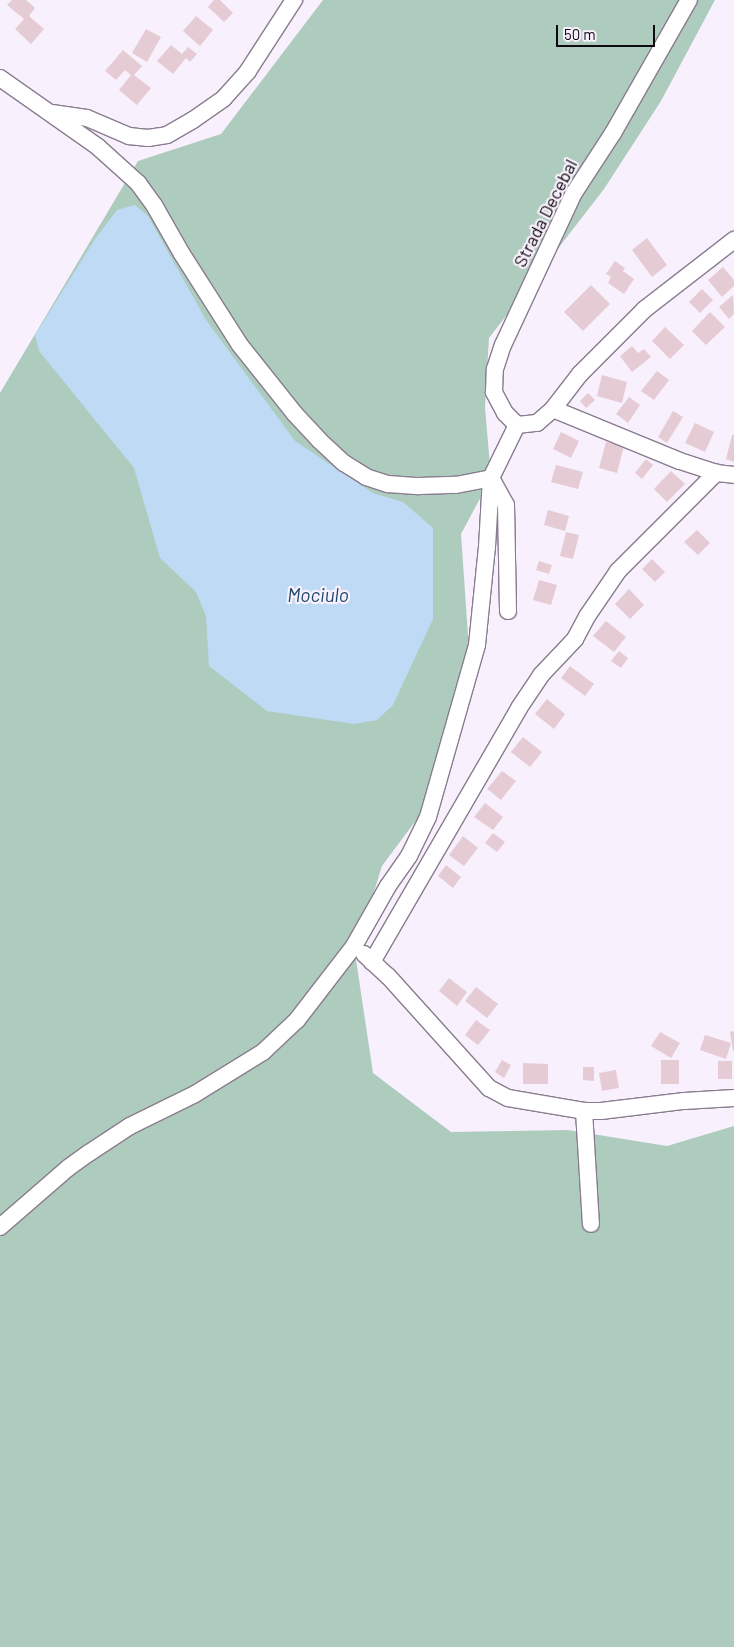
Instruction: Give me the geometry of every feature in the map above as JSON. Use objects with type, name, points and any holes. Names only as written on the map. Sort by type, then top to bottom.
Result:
[{"type":"street","points":[[50,113],[87,118],[129,136],[148,138],[167,135],[193,120],[224,98],[248,71],[294,0]]},
{"type":"street","name":"Strada Decebal","points":[[517,425],[504,413],[494,392],[495,369],[503,344],[574,193],[612,133],[689,0]]},
{"type":"street","points":[[0,78],[98,147],[138,184],[154,205],[182,254],[240,345],[294,413],[344,463],[366,477],[388,484],[419,486],[456,485],[491,478]]},
{"type":"street","points":[[0,1227],[89,1153],[130,1126],[195,1094],[263,1052],[297,1020],[354,946],[388,886],[408,856],[428,817],[477,645],[487,547],[491,478],[517,425],[537,423],[553,410],[580,374],[645,309],[734,240]]},
{"type":"street","points":[[553,410],[716,473],[734,475]]},
{"type":"street","points":[[372,962],[518,708],[541,675],[575,639],[588,615],[618,571],[716,473]]},
{"type":"street","points":[[491,478],[506,505],[508,611]]},
{"type":"street","points":[[354,946],[394,982],[489,1088],[508,1098],[584,1111],[734,1098]]},
{"type":"street","points":[[584,1111],[591,1224]]},
{"type":"green space","points":[[323,0],[715,0],[661,101],[604,189],[489,338],[485,407],[491,478],[461,534],[472,693],[446,780],[382,866],[355,953],[373,1073],[451,1132],[568,1130],[667,1146],[734,1126],[734,1647],[0,1647],[0,393],[138,161],[221,134]]},
{"type":"water","name":"Mociulo","points":[[135,205],[148,216],[206,320],[295,441],[373,493],[403,502],[433,528],[433,619],[393,705],[377,720],[354,724],[267,711],[209,666],[206,616],[196,592],[160,558],[134,468],[39,351],[35,335],[95,239],[117,210]]},
{"type":"building","points":[[12,0],[26,0],[35,8],[29,16],[44,29],[31,44],[15,29],[24,19],[7,5]]},
{"type":"building","points":[[214,0],[220,0],[233,13],[224,22],[208,7]]},
{"type":"building","points":[[196,16],[213,30],[200,46],[183,31]]},
{"type":"building","points":[[146,29],[161,37],[147,62],[132,53]]},
{"type":"building","points":[[171,45],[182,54],[188,47],[197,54],[190,62],[186,58],[173,74],[157,61]]},
{"type":"building","points":[[123,50],[142,66],[134,75],[151,88],[137,105],[119,90],[131,75],[125,70],[116,80],[105,71]]},
{"type":"building","points":[[647,238],[667,265],[652,277],[632,250]]},
{"type":"building","points":[[615,261],[625,268],[623,271],[634,279],[624,294],[608,283],[611,277],[606,274]]},
{"type":"building","points":[[723,267],[734,280],[734,286],[722,297],[708,280]]},
{"type":"building","points":[[591,285],[610,304],[583,331],[564,312]]},
{"type":"building","points":[[702,289],[713,300],[700,313],[689,302]]},
{"type":"building","points":[[733,295],[734,314],[729,319],[719,307]]},
{"type":"building","points":[[710,312],[725,327],[706,345],[692,331]]},
{"type":"building","points":[[665,327],[684,345],[670,359],[652,341]]},
{"type":"building","points":[[632,346],[638,353],[644,349],[651,357],[632,372],[620,356]]},
{"type":"building","points":[[657,371],[669,380],[654,400],[641,391]]},
{"type":"building","points":[[602,375],[627,382],[622,403],[597,396]]},
{"type":"building","points":[[588,393],[595,400],[586,408],[580,401]]},
{"type":"building","points":[[629,397],[640,405],[628,423],[616,414]]},
{"type":"building","points":[[673,411],[683,417],[667,443],[658,437]]},
{"type":"building","points":[[695,423],[714,432],[705,452],[685,443]]},
{"type":"building","points":[[561,432],[579,441],[571,458],[553,449]]},
{"type":"building","points":[[732,435],[734,435],[734,462],[726,459]]},
{"type":"building","points":[[606,442],[624,446],[617,473],[599,468]]},
{"type":"building","points":[[646,459],[653,465],[642,479],[635,473]]},
{"type":"building","points":[[556,465],[583,472],[578,489],[551,482]]},
{"type":"building","points":[[671,471],[685,484],[667,502],[654,489]]},
{"type":"building","points":[[548,510],[569,516],[565,531],[544,525]]},
{"type":"building","points":[[697,530],[710,543],[698,555],[684,542]]},
{"type":"building","points":[[566,532],[579,535],[573,559],[560,556]]},
{"type":"building","points":[[652,559],[665,572],[655,582],[642,569]]},
{"type":"building","points":[[539,561],[552,565],[549,574],[536,570]]},
{"type":"building","points":[[539,580],[557,585],[551,605],[533,600]]},
{"type":"building","points":[[629,589],[644,605],[630,619],[615,604]]},
{"type":"building","points":[[606,621],[626,637],[614,652],[593,636]]},
{"type":"building","points":[[619,651],[628,658],[621,668],[611,661]]},
{"type":"building","points":[[570,666],[594,684],[585,696],[561,678]]},
{"type":"building","points":[[547,699],[565,714],[554,729],[535,714]]},
{"type":"building","points":[[523,737],[542,752],[530,767],[511,752]]},
{"type":"building","points":[[502,771],[516,781],[501,800],[487,789]]},
{"type":"building","points":[[485,803],[503,817],[493,830],[474,817]]},
{"type":"building","points":[[493,833],[505,842],[497,852],[485,843]]},
{"type":"building","points":[[463,836],[478,848],[464,866],[449,855]]},
{"type":"building","points":[[446,865],[461,877],[453,888],[438,876]]},
{"type":"building","points":[[449,978],[467,992],[457,1006],[439,991]]},
{"type":"building","points":[[476,987],[498,1004],[487,1018],[465,1001]]},
{"type":"building","points":[[476,1020],[490,1030],[478,1045],[465,1035]]},
{"type":"building","points":[[734,1031],[734,1051],[733,1051],[730,1032]]},
{"type":"building","points":[[660,1032],[680,1043],[671,1058],[651,1046]]},
{"type":"building","points":[[705,1035],[731,1043],[726,1059],[700,1050]]},
{"type":"building","points":[[502,1060],[511,1065],[504,1078],[495,1072]]},
{"type":"building","points":[[661,1060],[679,1060],[679,1084],[661,1084]]},
{"type":"building","points":[[718,1061],[732,1061],[732,1079],[718,1079]]},
{"type":"building","points":[[523,1063],[548,1064],[548,1084],[523,1084]]},
{"type":"building","points":[[583,1067],[594,1067],[594,1081],[583,1080]]},
{"type":"building","points":[[616,1070],[619,1088],[602,1091],[599,1073]]}]
